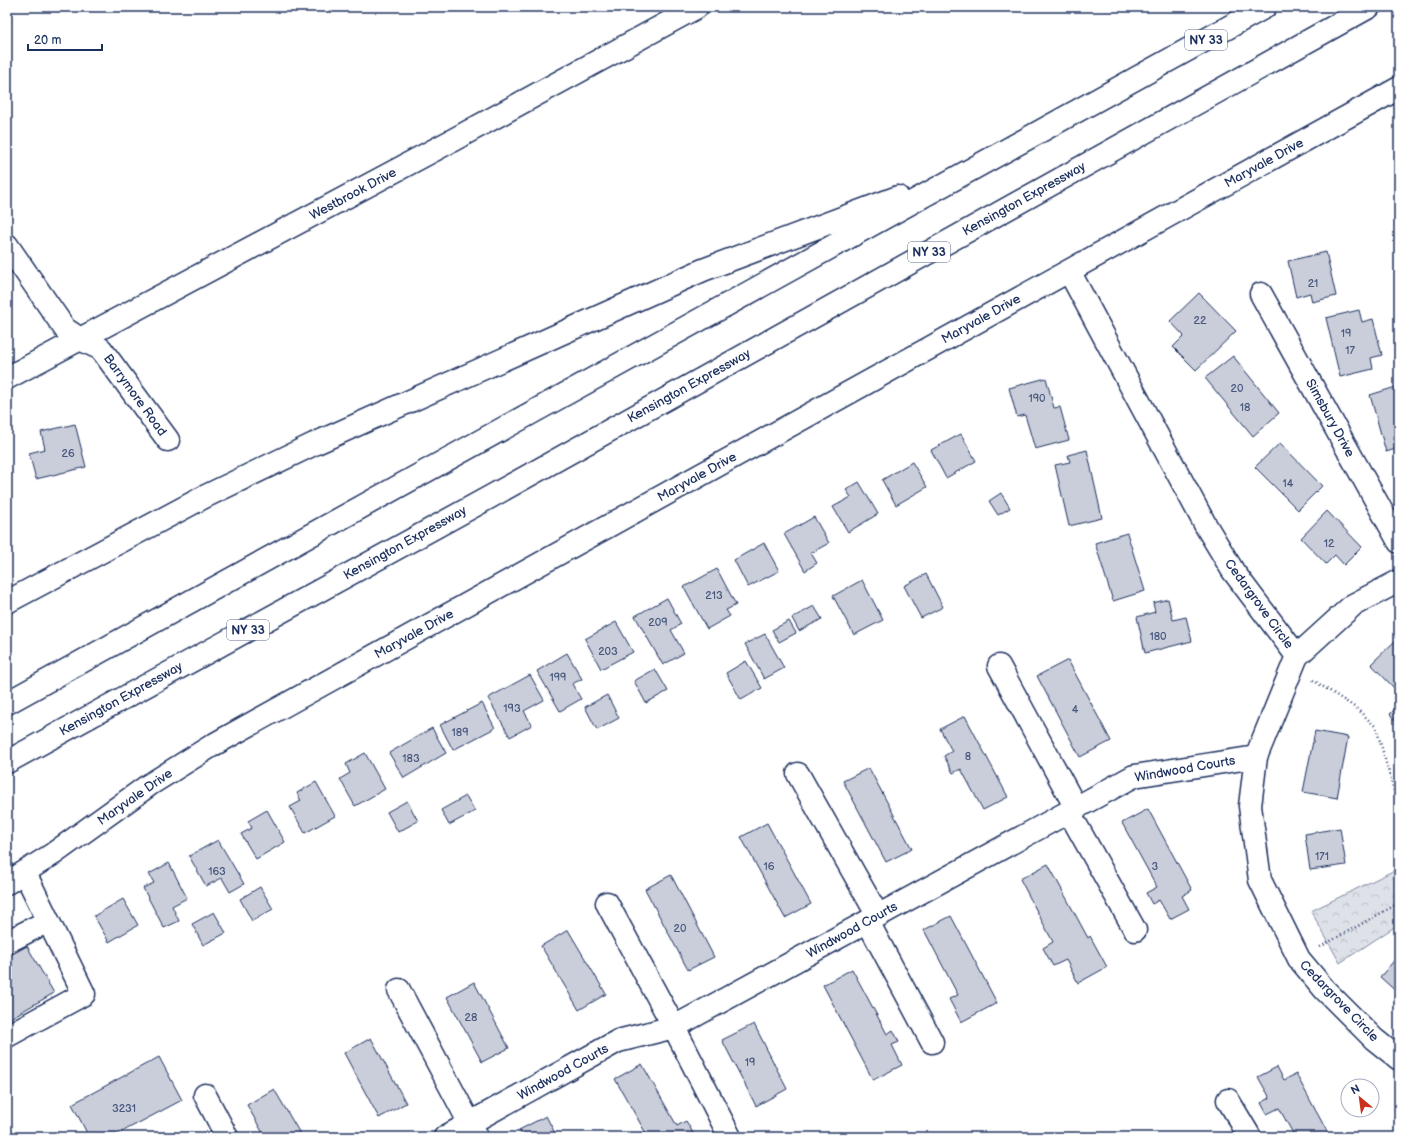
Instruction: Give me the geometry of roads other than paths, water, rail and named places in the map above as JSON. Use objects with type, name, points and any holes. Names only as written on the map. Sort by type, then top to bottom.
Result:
[{"type":"main road","name":"Westbrook Drive","points":[[7,378],[453,140],[697,7]]},
{"type":"main road","name":"NY 33","points":[[7,703],[1265,7]]},
{"type":"main road","name":"Kensington Expressway","points":[[7,762],[510,486],[1369,7]]},
{"type":"main road","name":"Maryvale Drive","points":[[16,878],[101,821],[149,785],[213,745],[1399,88]]},
{"type":"main road","points":[[7,602],[206,496],[381,413],[703,270],[969,170]]},
{"type":"main road","name":"Barrymore Road","points":[[7,245],[65,329],[80,339],[101,349],[168,440]]},
{"type":"main road","name":"Cedargrove Circle","points":[[1069,271],[1233,571],[1295,661],[1256,757],[1250,806],[1260,880],[1299,959],[1325,990],[1368,1033],[1399,1059]]},
{"type":"main road","name":"Simsbury Drive","points":[[1261,294],[1399,542]]},
{"type":"main road","points":[[1295,661],[1354,605],[1399,581]]},
{"type":"main road","points":[[999,666],[1135,930]]},
{"type":"main road","name":"Windwood Courts","points":[[445,1137],[474,1130],[618,1041],[674,1027],[1134,776],[1256,757]]},
{"type":"main road","points":[[798,774],[873,919],[932,1042]]},
{"type":"main road","points":[[7,1036],[84,994],[48,920],[16,878]]},
{"type":"main road","points":[[607,903],[674,1027],[730,1137]]},
{"type":"main road","points":[[7,942],[48,920]]},
{"type":"main road","points":[[399,990],[474,1130]]},
{"type":"main road","points":[[205,1095],[227,1137]]},
{"type":"main road","points":[[1228,1100],[1250,1137]]}]
